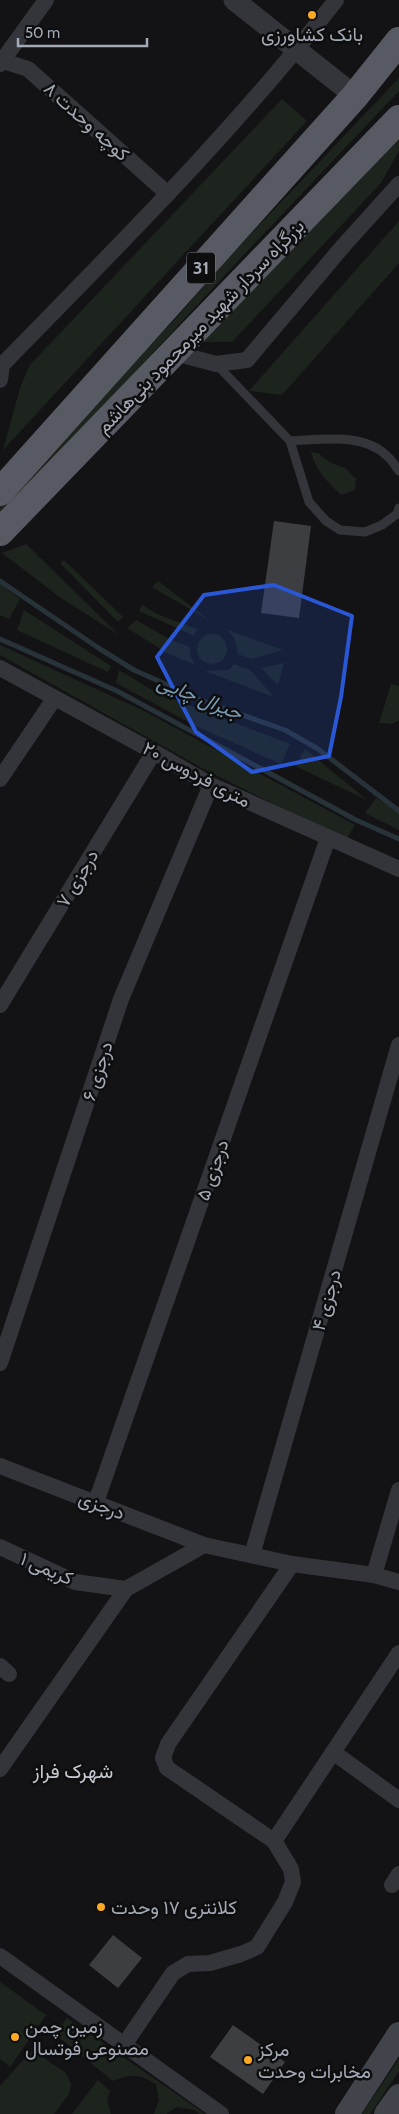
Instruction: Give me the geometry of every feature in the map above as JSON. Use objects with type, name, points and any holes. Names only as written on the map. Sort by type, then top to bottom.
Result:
[{"type":"highway","name":"بزرگراه سردار شهید میرمحمود بنی‌هاشم","points":[[0,492],[355,96],[399,41]]},
{"type":"highway","name":"بزرگراه سردار شهید میرمحمود بنی‌هاشم","points":[[0,532],[399,119]]},
{"type":"main road","points":[[347,2114],[399,2034]]},
{"type":"street","points":[[1,61],[46,0]]},
{"type":"street","points":[[234,0],[355,96]]},
{"type":"street","points":[[1,371],[168,194],[297,51],[336,0]]},
{"type":"street","name":"کوچه وحدت ۸","points":[[1,61],[28,70],[168,194]]},
{"type":"street","points":[[175,353],[216,364],[248,360],[338,251],[399,184]]},
{"type":"street","name":"۲۰ متری فردوس","points":[[0,668],[211,785],[399,869]]},
{"type":"street","points":[[0,779],[54,699]]},
{"type":"street","name":"درجزی ۷","points":[[0,1005],[154,752]]},
{"type":"street","name":"درجزی ۶","points":[[0,1363],[121,999],[211,785]]},
{"type":"street","name":"درجزی ۵","points":[[96,1502],[328,838]]},
{"type":"street","name":"درجزی ۴","points":[[252,1555],[399,1045]]},
{"type":"street","name":"درجزی","points":[[0,1466],[96,1502],[204,1546],[292,1564],[374,1575],[399,1582]]},
{"type":"street","points":[[374,1575],[399,1490]]},
{"type":"street","points":[[0,1769],[126,1589],[204,1546]]},
{"type":"street","name":"کریمی ۱","points":[[0,1547],[75,1582],[126,1589]]},
{"type":"street","points":[[124,2045],[172,1973],[188,1964],[210,1963],[257,1947],[285,1902],[293,1882],[291,1869],[274,1841],[167,1768],[163,1758],[168,1744],[292,1564]]},
{"type":"street","points":[[274,1841],[399,1653]]},
{"type":"street","points":[[333,1752],[399,1800]]},
{"type":"street","points":[[0,1956],[221,2114]]},
{"type":"lane","points":[[216,364],[290,441],[309,502],[326,521],[340,530],[365,532],[382,526],[397,514],[399,508]]},
{"type":"lane","points":[[290,441],[339,439],[367,443],[387,455],[399,471]]},
{"type":"highlighted area","points":[[274,585],[352,616],[341,697],[329,756],[252,772],[196,732],[157,657],[204,595]]},
{"type":"shaded area","points":[[399,78],[399,91],[238,261],[0,518],[0,504],[177,317],[230,256]]},
{"type":"shaded area","points":[[282,99],[307,121],[3,450],[20,388],[29,366]]},
{"type":"shaded area","points":[[399,123],[399,151],[381,183],[232,342],[185,342]]},
{"type":"shaded area","points":[[399,221],[399,263],[282,395],[249,391]]},
{"type":"shaded area","points":[[311,452],[318,453],[329,462],[345,468],[356,479],[355,490],[341,495],[319,470]]},
{"type":"shaded area","points":[[26,544],[119,635],[61,598],[2,553]]},
{"type":"shaded area","points":[[62,561],[65,561],[123,617],[118,622],[61,564]]},
{"type":"shaded area","points":[[158,581],[210,621],[152,587]]},
{"type":"shaded area","points":[[0,584],[20,599],[9,619],[0,615]]},
{"type":"shaded area","points":[[142,605],[157,614],[197,629],[194,636],[139,611]]},
{"type":"shaded area","points":[[24,610],[111,666],[108,672],[17,630]]},
{"type":"shaded area","points":[[136,620],[171,640],[190,647],[190,655],[195,665],[167,653],[127,628]]},
{"type":"shaded area","points":[[224,629],[283,650],[252,659],[238,654],[233,636]]},
{"type":"shaded area","points":[[212,634],[222,639],[227,649],[222,659],[212,664],[202,659],[197,649],[202,639]]},
{"type":"shaded area","points":[[0,645],[144,711],[355,825],[346,840],[202,768],[0,655]]},
{"type":"shaded area","points":[[284,663],[278,685],[261,668]]},
{"type":"shaded area","points":[[234,664],[250,670],[274,697],[205,671],[229,670]]},
{"type":"shaded area","points":[[119,670],[157,693],[290,744],[281,764],[196,726],[116,683]]},
{"type":"shaded area","points":[[391,684],[399,686],[399,720],[392,724],[379,723]]},
{"type":"shaded area","points":[[305,749],[367,800],[295,766]]},
{"type":"shaded area","points":[[376,798],[399,812],[399,830],[365,813]]},
{"type":"shaded area","name":"زمین چمن مصنوعی فوتسال","points":[[0,1982],[46,2015],[10,2067],[0,2059]]},
{"type":"shaded area","points":[[67,2018],[205,2114],[177,2107],[166,2114],[154,2114],[159,2100],[156,2084],[145,2078],[135,2076],[113,2081],[55,2034]]},
{"type":"shaded area","points":[[32,2050],[66,2073],[71,2084],[69,2094],[54,2114],[0,2114],[0,2086]]},
{"type":"shaded area","points":[[399,2059],[399,2071],[370,2114],[362,2114]]},
{"type":"shaded area","points":[[98,2080],[110,2091],[107,2101],[111,2114],[72,2114]]},
{"type":"building","points":[[274,521],[311,526],[299,618],[261,613]]},
{"type":"building","points":[[113,1935],[142,1958],[118,1988],[89,1965]]},
{"type":"building","name":"مرکز مخابرات وحدت","points":[[233,2025],[285,2062],[263,2094],[210,2057]]},
{"type":"waterway","name":"جیرال چایی","points":[[0,581],[134,670],[203,701],[285,730],[318,749],[399,811]]},
{"type":"waterway","name":"جیرال چایی","points":[[0,639],[117,691],[356,820],[399,839]]},
{"type":"place","name":"بانک کشاورزی","points":[[312,15]]},
{"type":"place","name":"کلانتری ۱۷ وحدت","points":[[101,1907]]},
{"type":"place","name":"زمین چمن مصنوعی فوتسال","points":[[15,2037]]},
{"type":"place","name":"مرکز مخابرات وحدت","points":[[248,2060]]},
{"type":"district","name":"شهرک فراز","points":[[73,1771]]}]
